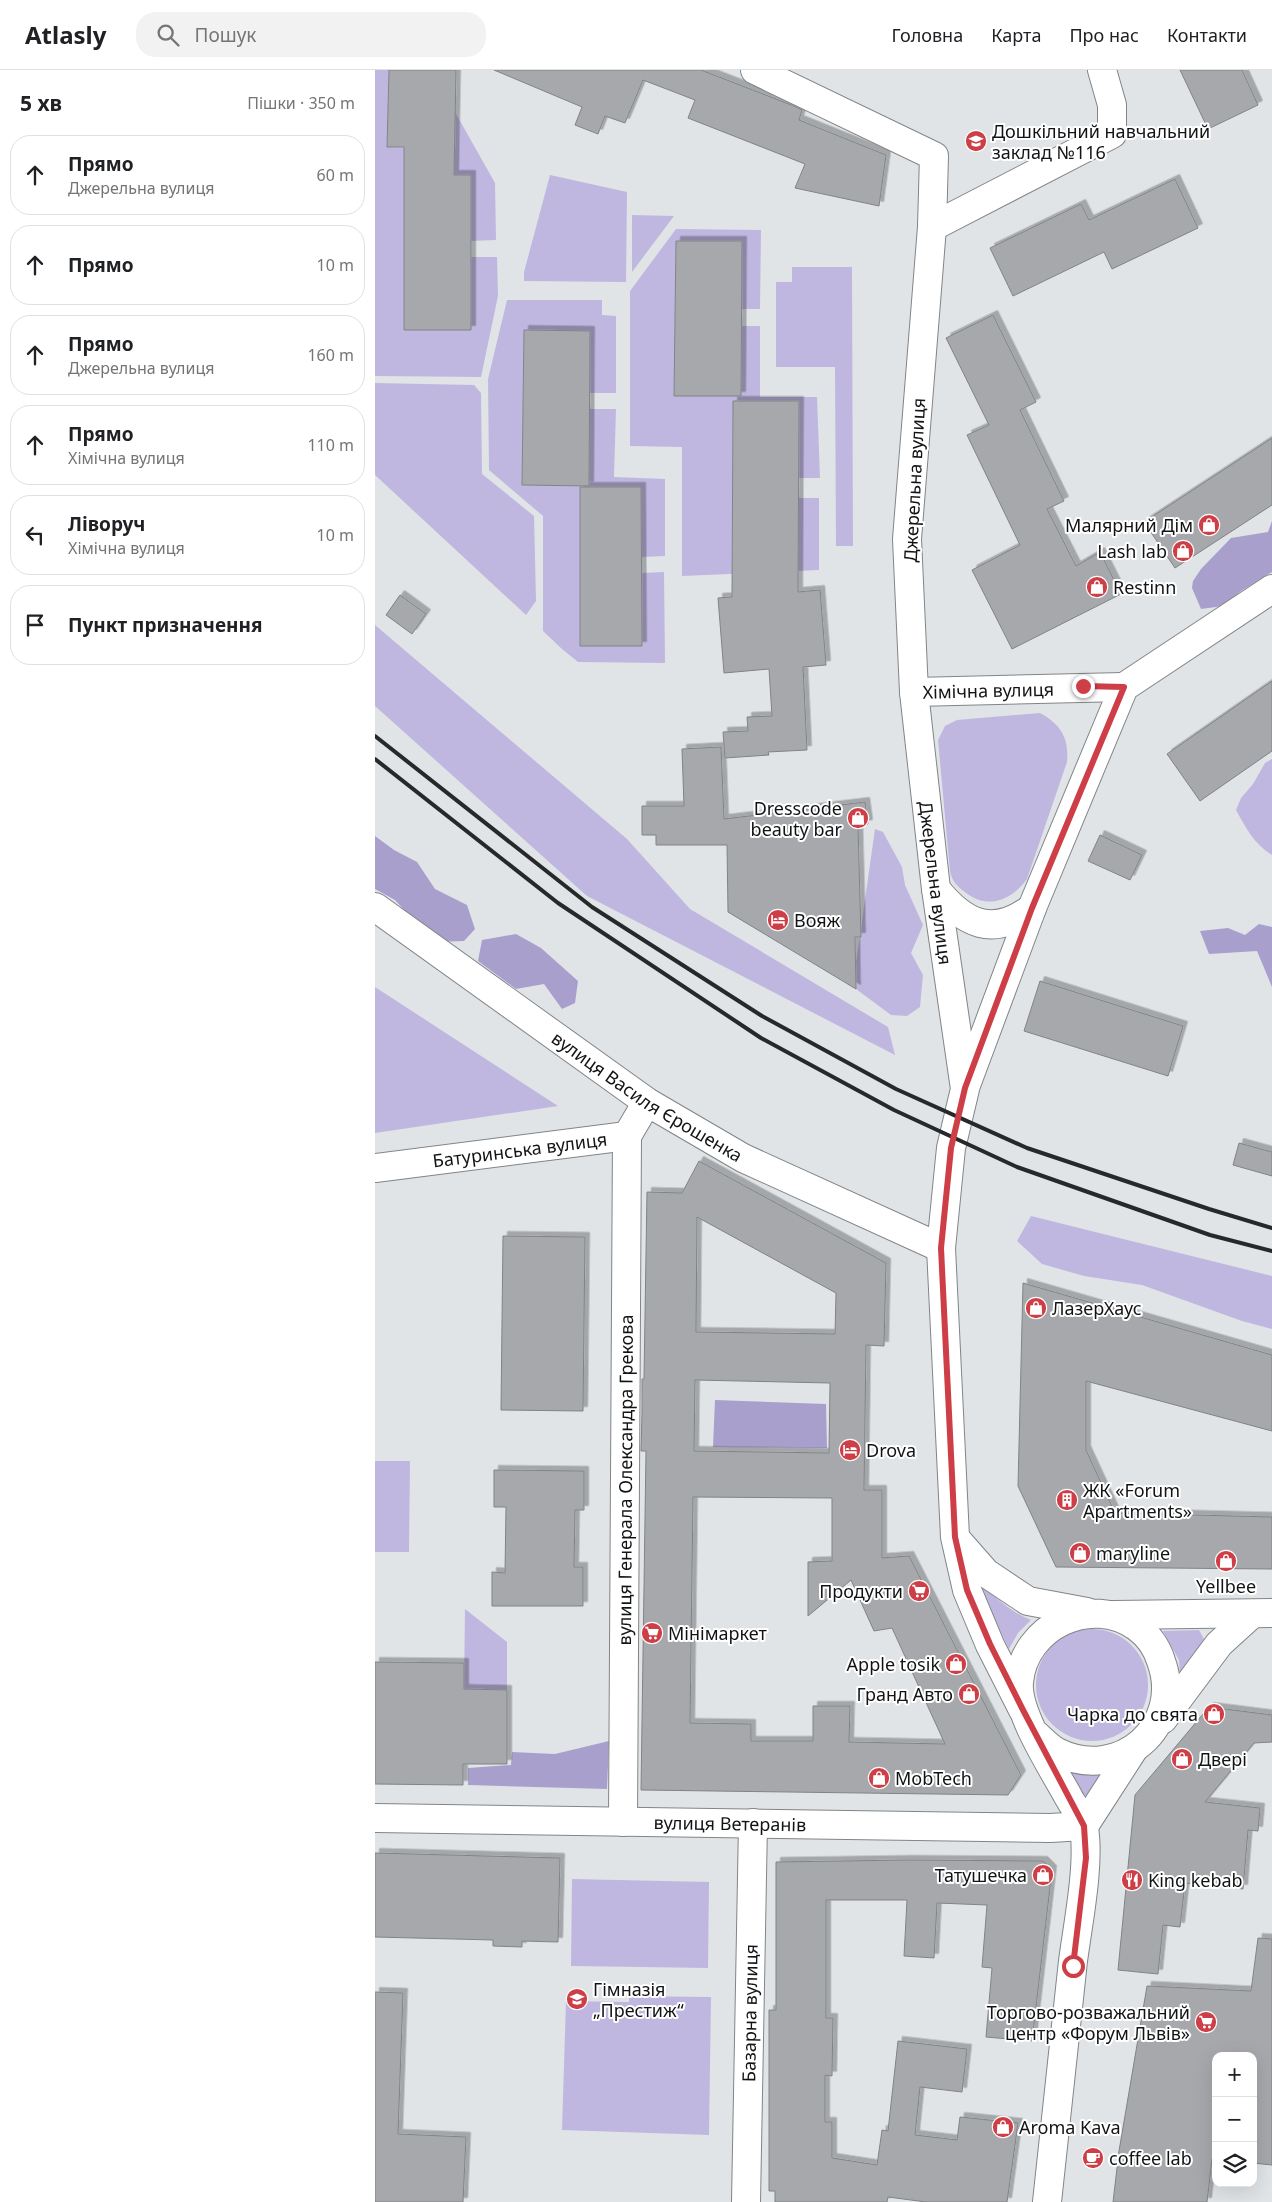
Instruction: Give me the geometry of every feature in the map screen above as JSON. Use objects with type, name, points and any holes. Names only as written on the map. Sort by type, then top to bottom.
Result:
[{"type":"street","name":"Джерельна вулиця","points":[[755,70],[934,156],[932,227],[907,539],[913,692],[935,889],[965,1088],[951,1148],[941,1248],[955,1537],[967,1590],[990,1644],[1023,1710]]},
{"type":"street","points":[[932,227],[1112,134],[1112,105],[1102,70]]},
{"type":"street","points":[[965,1088],[1032,908],[1124,687],[1272,589]]},
{"type":"street","name":"Хімічна вулиця","points":[[913,692],[1083,686],[1124,687]]},
{"type":"street","points":[[935,889],[949,906],[963,917],[976,922],[1003,924],[1022,916],[1032,908]]},
{"type":"street","name":"вулиця Василя Єрошенка","points":[[375,908],[647,1102],[743,1158],[941,1248]]},
{"type":"street","name":"Батуринська вулиця","points":[[375,1168],[627,1136],[647,1102]]},
{"type":"street","name":"вулиця Генерала Олександра Грекова","points":[[623,1822],[627,1136]]},
{"type":"street","points":[[955,1537],[986,1573],[1028,1601],[1102,1614],[1137,1627],[1157,1649],[1167,1676],[1165,1705],[1153,1732]]},
{"type":"street","points":[[1047,2202],[1062,2050],[1086,1858],[1084,1826],[1023,1710],[1019,1683],[1026,1655],[1043,1633],[1067,1618],[1102,1614],[1262,1613]]},
{"type":"street","points":[[1084,1826],[1133,1750],[1153,1732],[1219,1644],[1262,1613]]},
{"type":"street","points":[[1035,1734],[1056,1751],[1081,1760],[1108,1760],[1133,1750]]},
{"type":"street","name":"вулиця Ветеранів","points":[[375,1818],[1050,1828],[1084,1826]]},
{"type":"street","name":"Базарна вулиця","points":[[746,2202],[753,1824]]},
{"type":"shaded area","points":[[375,70],[389,70],[387,147],[454,149],[455,112],[495,183],[496,240],[471,241],[471,175],[404,175],[404,329],[471,329],[471,257],[497,257],[498,296],[481,377],[375,376]]},
{"type":"shaded area","points":[[550,175],[627,192],[626,282],[524,281],[524,272]]},
{"type":"shaded area","points":[[632,215],[674,216],[632,272]]},
{"type":"shaded area","points":[[676,229],[761,230],[760,309],[742,309],[742,241],[676,241],[674,395],[741,396],[742,326],[760,326],[760,397],[817,397],[820,478],[799,478],[799,401],[733,401],[732,559],[798,559],[799,498],[819,498],[819,570],[682,576],[682,447],[630,446],[630,291]]},
{"type":"shaded area","points":[[792,267],[852,267],[853,546],[836,546],[835,367],[776,367],[776,282],[792,282]]},
{"type":"shaded area","points":[[507,300],[602,300],[602,315],[616,316],[616,393],[590,393],[590,331],[524,331],[522,485],[588,486],[589,409],[616,409],[614,477],[665,479],[665,556],[642,557],[641,487],[580,487],[580,646],[642,646],[642,573],[664,572],[665,663],[578,662],[543,631],[543,516],[489,470],[488,379]]},
{"type":"shaded area","points":[[375,383],[474,385],[481,393],[482,474],[534,516],[536,601],[526,615],[375,475]]},
{"type":"shaded area","points":[[1272,521],[1272,572],[1241,591],[1223,606],[1201,609],[1192,588],[1193,581],[1201,569],[1231,538],[1268,532]]},
{"type":"shaded area","points":[[375,625],[627,839],[690,909],[888,1027],[895,1055],[587,896],[375,706]]},
{"type":"shaded area","points":[[1040,713],[1054,722],[1063,733],[1067,746],[1067,762],[1027,879],[1007,897],[991,902],[983,901],[974,898],[955,884],[951,875],[938,740],[945,726],[957,720]]},
{"type":"shaded area","points":[[1272,759],[1272,855],[1255,841],[1236,810],[1241,798],[1253,784],[1265,763]]},
{"type":"shaded area","points":[[875,829],[883,832],[902,867],[905,885],[923,925],[911,953],[923,975],[920,1007],[907,1016],[891,1015],[856,989],[856,963]]},
{"type":"shaded area","points":[[375,836],[394,850],[417,862],[435,889],[467,905],[475,929],[464,941],[434,942],[395,900],[375,889]]},
{"type":"shaded area","points":[[1259,924],[1272,927],[1272,987],[1257,951],[1209,954],[1200,931],[1228,928],[1245,935]]},
{"type":"shaded area","points":[[516,934],[541,948],[578,981],[575,1003],[562,1009],[544,984],[516,989],[478,961],[482,940]]},
{"type":"shaded area","points":[[375,987],[558,1106],[375,1133]]},
{"type":"shaded area","points":[[1031,1216],[1272,1276],[1272,1329],[1242,1321],[1142,1285],[1084,1276],[1042,1264],[1017,1241]]},
{"type":"shaded area","points":[[715,1400],[826,1404],[827,1448],[713,1447]]},
{"type":"shaded area","points":[[375,1461],[410,1461],[409,1552],[375,1552]]},
{"type":"shaded area","points":[[978,1579],[1002,1603],[1031,1620],[1018,1633],[1009,1649],[975,1580]]},
{"type":"shaded area","points":[[465,1609],[507,1642],[507,1690],[464,1689]]},
{"type":"shaded area","points":[[1092,1629],[1113,1633],[1132,1645],[1144,1664],[1148,1685],[1144,1706],[1132,1725],[1113,1737],[1092,1741],[1071,1737],[1052,1725],[1040,1706],[1036,1685],[1040,1664],[1052,1645],[1071,1633]]},
{"type":"shaded area","points":[[1199,1630],[1206,1643],[1180,1677],[1179,1660],[1163,1631]]},
{"type":"shaded area","points":[[609,1741],[607,1789],[468,1785],[468,1768],[511,1765],[512,1752],[555,1754]]},
{"type":"shaded area","points":[[1072,1773],[1087,1775],[1108,1774],[1084,1797]]},
{"type":"shaded area","points":[[572,1879],[709,1882],[708,1968],[571,1966]]},
{"type":"shaded area","points":[[629,1996],[711,1997],[709,2135],[562,2130],[566,2001],[629,2002]]},
{"type":"building","points":[[389,70],[456,70],[454,175],[471,175],[471,330],[404,330],[404,147],[387,147]]},
{"type":"building","points":[[494,70],[701,70],[794,106],[802,110],[799,120],[886,155],[879,206],[795,188],[805,164],[688,118],[695,100],[643,80],[625,123],[605,116],[598,134],[575,125],[582,107]]},
{"type":"building","points":[[1180,70],[1242,70],[1258,105],[1208,129]]},
{"type":"building","points":[[1175,179],[1198,228],[1112,269],[1104,252],[1013,296],[990,248],[1081,204],[1089,220]]},
{"type":"building","points":[[676,241],[742,241],[741,396],[674,396]]},
{"type":"building","points":[[993,315],[1036,402],[1020,410],[1064,501],[1047,509],[1076,566],[1100,552],[1121,594],[1012,649],[972,570],[1020,545],[967,435],[989,425],[946,338]]},
{"type":"building","points":[[524,330],[590,331],[589,486],[522,485]]},
{"type":"building","points":[[733,401],[799,401],[798,592],[820,590],[826,665],[803,667],[807,750],[768,752],[769,755],[725,758],[723,732],[748,731],[747,717],[772,716],[769,669],[724,673],[718,598],[732,597]]},
{"type":"building","points":[[1272,438],[1272,505],[1175,568],[1144,522]]},
{"type":"building","points":[[580,487],[641,487],[642,646],[580,646]]},
{"type":"building","points":[[400,595],[426,614],[412,634],[386,615]]},
{"type":"building","points":[[1272,681],[1272,751],[1200,801],[1167,754]]},
{"type":"building","points":[[721,747],[724,819],[865,802],[868,824],[858,826],[861,937],[855,937],[856,989],[728,912],[727,845],[656,845],[656,835],[642,835],[642,806],[684,806],[682,749]]},
{"type":"building","points":[[1100,835],[1142,855],[1130,880],[1088,861]]},
{"type":"building","points":[[1040,981],[1183,1026],[1168,1076],[1024,1031]]},
{"type":"building","points":[[1239,1143],[1272,1152],[1272,1176],[1233,1165]]},
{"type":"building","points":[[699,1161],[886,1263],[884,1346],[866,1345],[864,1490],[882,1490],[882,1558],[909,1556],[1021,1775],[1008,1795],[641,1790],[646,1451],[641,1451],[647,1192],[682,1193]],"holes":[[[697,1217],[836,1293],[835,1334],[696,1332]],[[695,1380],[830,1383],[829,1453],[694,1451]],[[693,1497],[832,1498],[832,1561],[808,1562],[808,1616],[851,1580],[874,1631],[892,1628],[945,1744],[849,1742],[850,1706],[813,1706],[813,1741],[751,1741],[751,1724],[690,1723]]]},
{"type":"building","points":[[503,1236],[585,1237],[583,1411],[501,1410]]},
{"type":"building","points":[[1023,1283],[1272,1355],[1272,1431],[1086,1381],[1086,1450],[1115,1513],[1272,1517],[1272,1569],[1056,1567],[1018,1486]]},
{"type":"building","points":[[494,1470],[584,1471],[584,1510],[575,1510],[574,1567],[583,1567],[583,1606],[492,1606],[492,1572],[505,1573],[506,1507],[494,1507]]},
{"type":"building","points":[[375,1662],[464,1663],[464,1689],[507,1690],[507,1764],[463,1764],[463,1785],[375,1784]]},
{"type":"building","points":[[1209,1707],[1272,1715],[1272,1742],[1254,1743],[1205,1802],[1260,1808],[1258,1831],[1248,1830],[1243,1889],[1185,1883],[1180,1927],[1163,1925],[1158,1974],[1118,1970],[1135,1795]]},
{"type":"building","points":[[375,1853],[560,1858],[558,1942],[522,1941],[522,1947],[493,1946],[493,1940],[375,1937]]},
{"type":"building","points":[[909,1860],[1043,1861],[1052,1870],[1032,2041],[986,2037],[992,1968],[982,1967],[987,1905],[937,1903],[934,1958],[904,1956],[907,1900],[826,1900],[826,2018],[833,2018],[832,2076],[825,2075],[825,2122],[832,2122],[832,2158],[877,2165],[882,2130],[888,2131],[898,2041],[967,2049],[962,2092],[920,2087],[915,2135],[957,2140],[960,2117],[1018,2123],[1007,2202],[926,2202],[888,2197],[887,2202],[775,2202],[775,2191],[769,2191],[769,2010],[776,2010],[776,1862]]},
{"type":"building","name":"Торгово-розважальний центр «Форум Львів»","points":[[1258,1938],[1272,1939],[1272,2165],[1257,2163],[1257,2052],[1212,2052],[1212,2159],[1207,2202],[1113,2202],[1119,2151],[1147,1986],[1251,1991]]},
{"type":"building","points":[[375,1992],[403,1993],[398,2134],[466,2137],[463,2202],[375,2202]]},
{"type":"railway","points":[[375,736],[592,907],[762,1016],[896,1089],[1027,1148],[1272,1228]]},
{"type":"railway","points":[[375,759],[558,903],[761,1038],[894,1110],[1017,1167],[1210,1235],[1272,1251]]},
{"type":"place","name":"Дошкільний навчальний заклад №116","points":[[976,141]]},
{"type":"place","name":"Малярний Дім","points":[[1209,525]]},
{"type":"place","name":"Lash lab","points":[[1183,551]]},
{"type":"place","name":"Restinn","points":[[1097,587]]},
{"type":"place","name":"Dresscode beauty bar","points":[[858,818]]},
{"type":"place","name":"Вояж","points":[[778,920]]},
{"type":"place","name":"ЛазерХаус","points":[[1036,1308]]},
{"type":"place","name":"Drova","points":[[850,1450]]},
{"type":"place","name":"ЖК «Forum Apartments»","points":[[1067,1500]]},
{"type":"place","name":"maryline","points":[[1080,1553]]},
{"type":"place","name":"Yellbee","points":[[1226,1561]]},
{"type":"place","name":"Продукти","points":[[919,1591]]},
{"type":"place","name":"Мінімаркет","points":[[652,1633]]},
{"type":"place","name":"Apple tosik","points":[[956,1664]]},
{"type":"place","name":"Гранд Авто","points":[[969,1694]]},
{"type":"place","name":"Чарка до свята","points":[[1214,1714]]},
{"type":"place","name":"Двері","points":[[1182,1759]]},
{"type":"place","name":"MobTech","points":[[879,1778]]},
{"type":"place","name":"Татушечка","points":[[1043,1875]]},
{"type":"place","name":"King kebab","points":[[1132,1880]]},
{"type":"place","name":"Гімназія „Престиж“","points":[[577,1999]]},
{"type":"place","name":"Торгово-розважальний центр «Форум Львів»","points":[[1206,2022]]},
{"type":"place","name":"Aroma Kava","points":[[1003,2127]]},
{"type":"place","name":"coffee lab","points":[[1093,2158]]},
{"type":"route","points":[[1073,1966],[1086,1858],[1084,1826],[990,1644],[967,1590],[955,1537],[941,1248],[951,1148],[968,1077],[1032,908],[1124,687],[1083,686]]}]
